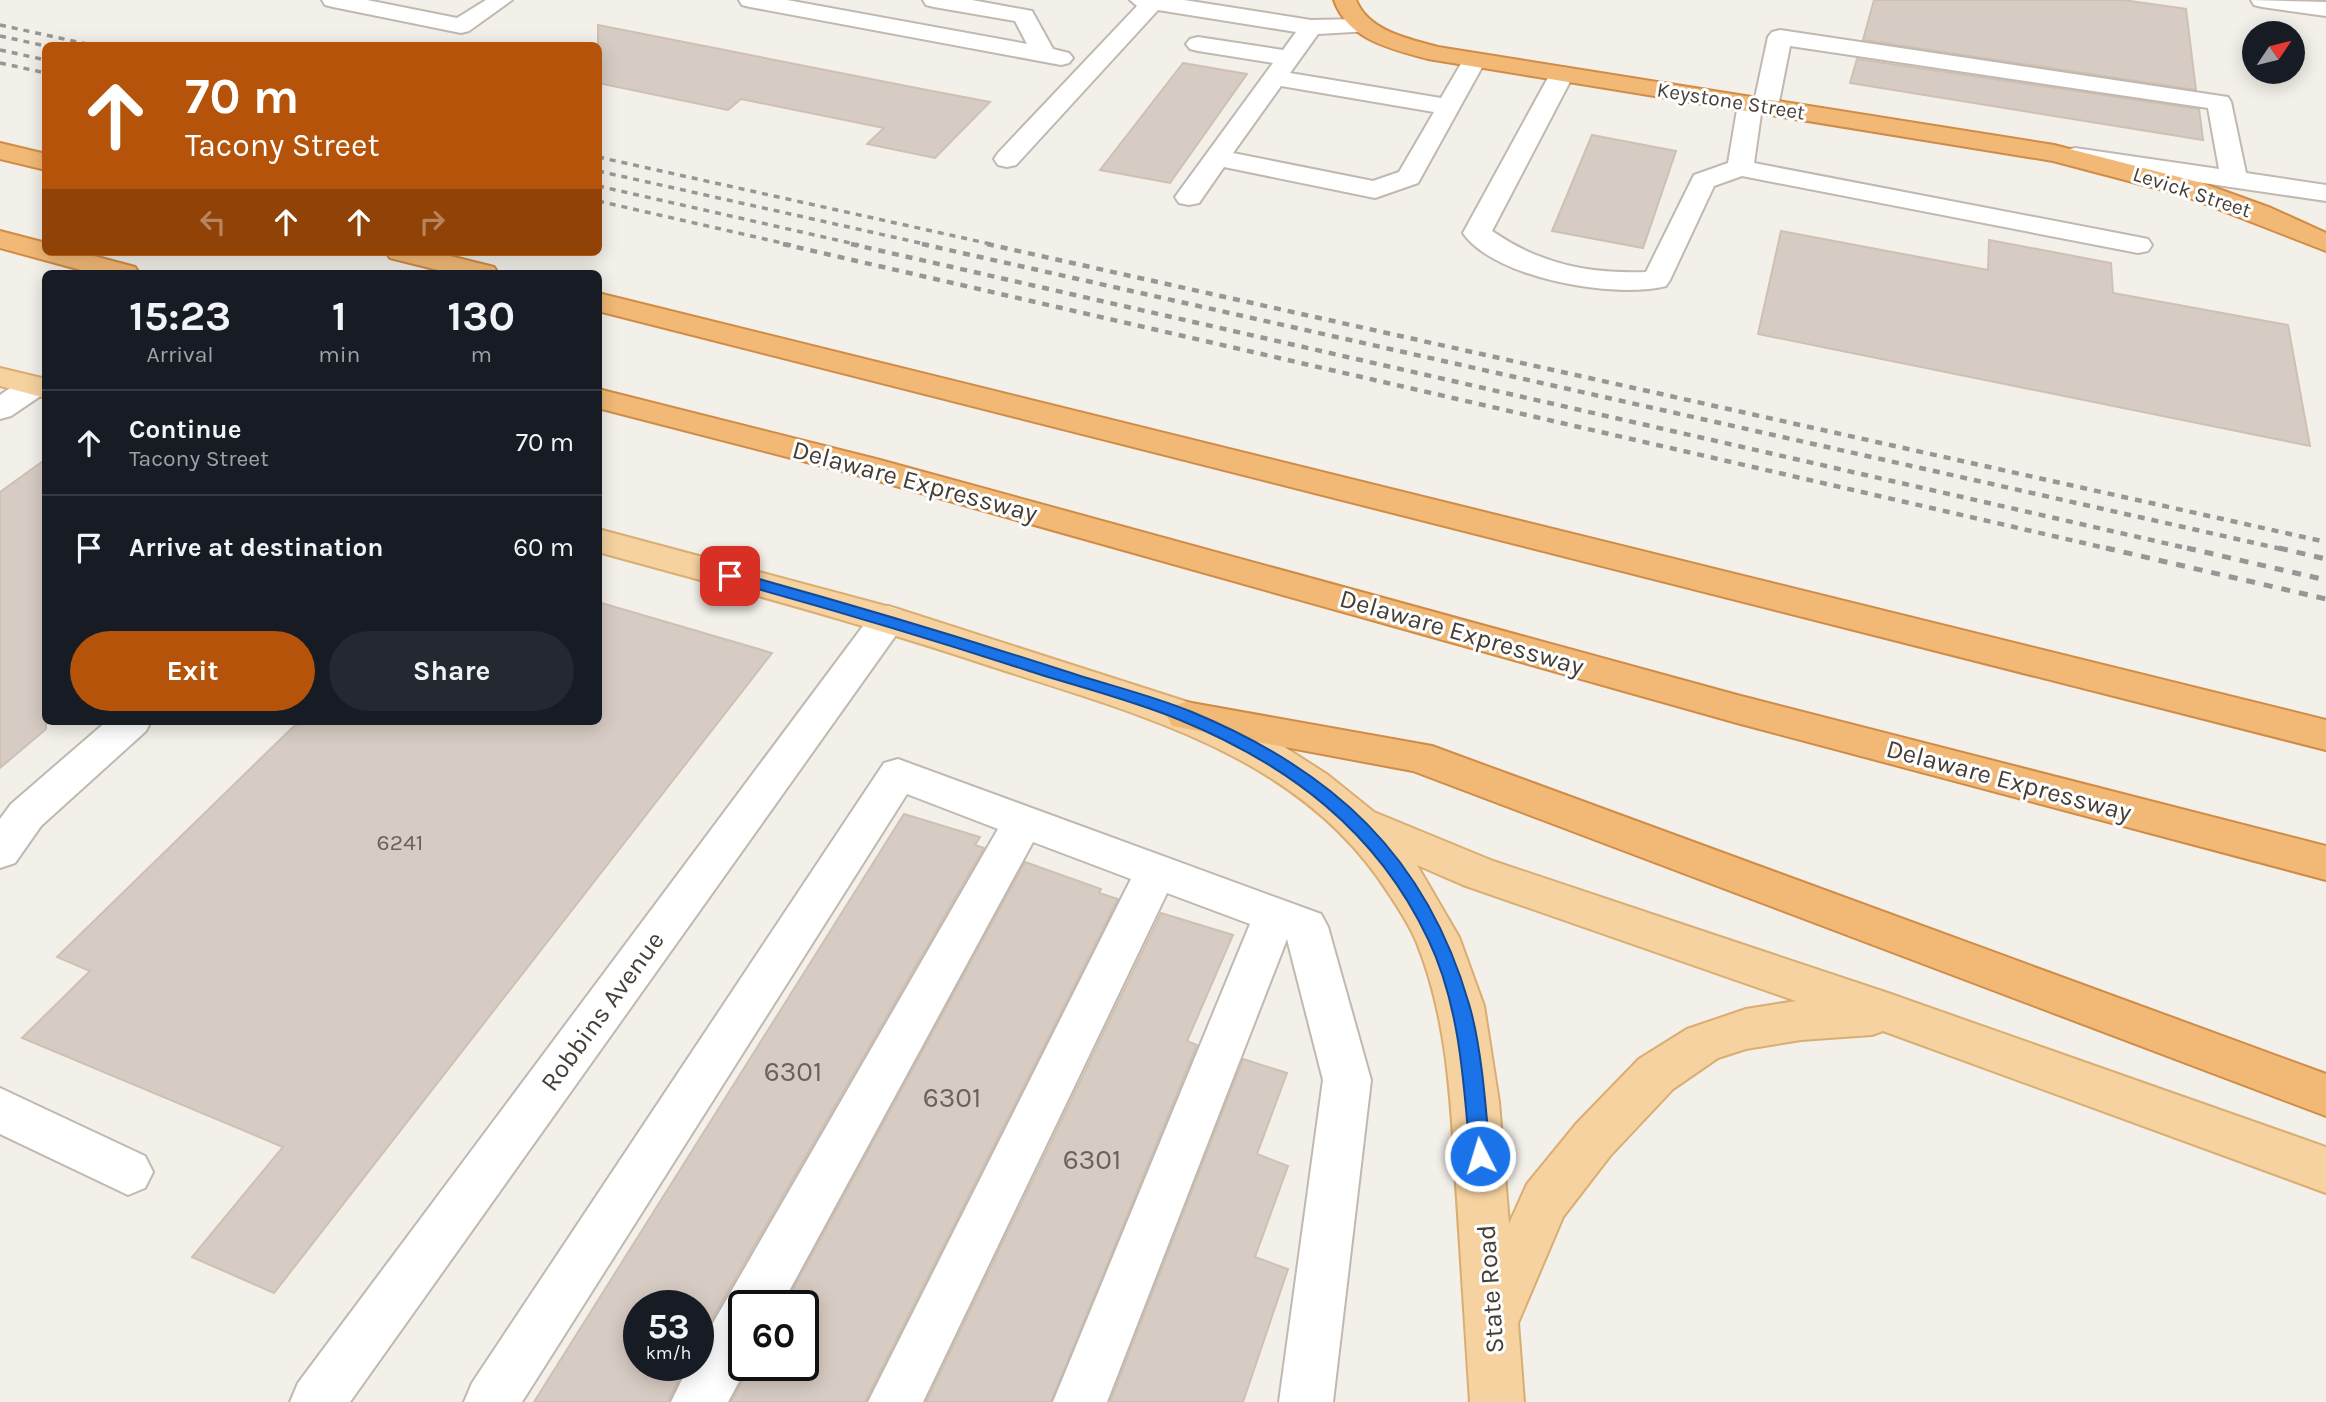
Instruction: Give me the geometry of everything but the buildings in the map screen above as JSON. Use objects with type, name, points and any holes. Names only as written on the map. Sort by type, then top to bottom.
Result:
[{"type":"highway","points":[[1345,0],[1346,10],[1362,26]]},
{"type":"highway","name":"Keystone Street","points":[[1362,26],[1393,41],[1436,54],[2054,153]]},
{"type":"highway","points":[[0,151],[42,161]]},
{"type":"highway","name":"Levick Street","points":[[2054,153],[2192,189],[2261,214],[2326,243]]},
{"type":"highway","points":[[0,239],[42,251]]},
{"type":"highway","points":[[61,256],[114,270]]},
{"type":"highway","points":[[416,256],[472,270]]},
{"type":"highway","points":[[602,303],[2326,735]]},
{"type":"highway","name":"Delaware Expressway","points":[[602,399],[881,470],[1737,709],[2326,863]]},
{"type":"highway","points":[[1186,716],[1418,757],[2326,1095]]},
{"type":"main road","points":[[0,377],[40,388]]},
{"type":"main road","name":"State Road","points":[[602,541],[888,620],[1186,716],[1269,757],[1314,786],[1358,822],[1393,864],[1437,937],[1461,1006],[1475,1102],[1497,1402]]},
{"type":"main road","points":[[1358,822],[1478,873],[1888,1013],[2326,1170]]},
{"type":"main road","points":[[1493,1319],[1545,1201],[1593,1140],[1656,1074],[1703,1043],[1746,1029],[1801,1020],[1888,1013]]},
{"type":"street","points":[[333,0],[461,26],[501,0]]},
{"type":"street","points":[[750,0],[1095,65]]},
{"type":"street","points":[[934,0],[1024,16],[1044,54]]},
{"type":"street","points":[[2262,0],[2326,9]]},
{"type":"street","points":[[1007,159],[1095,65],[1147,1]]},
{"type":"street","name":"Keystone Street","points":[[1147,1],[1311,27],[1362,26]]},
{"type":"street","points":[[1189,197],[1311,27]]},
{"type":"street","points":[[1740,168],[1780,37],[2219,102],[2234,179]]},
{"type":"street","points":[[1198,44],[1282,68],[1449,107]]},
{"type":"street","points":[[1218,158],[1374,190],[1409,177],[1474,60]]},
{"type":"street","points":[[1562,74],[1477,233],[1501,251],[1534,267],[1574,278],[1616,282],[1656,280],[1703,181],[1740,168],[2138,245]]},
{"type":"street","name":"Keystone Street","points":[[2054,153],[2326,193]]},
{"type":"street","points":[[0,409],[40,388]]},
{"type":"street","name":"Robbins Avenue","points":[[317,1402],[888,620]]},
{"type":"street","points":[[0,851],[26,815],[127,725]]},
{"type":"street","points":[[491,1402],[898,774],[1306,927],[1347,1080],[1306,1402]]},
{"type":"street","points":[[761,1290],[1024,821]]},
{"type":"street","points":[[895,1402],[1156,871]]},
{"type":"street","points":[[1080,1402],[1275,915]]},
{"type":"street","points":[[0,1110],[128,1172]]},
{"type":"street","points":[[698,1402],[728,1349]]},
{"type":"railway","points":[[0,25],[78,42]]},
{"type":"railway","points":[[0,36],[42,45]]},
{"type":"railway","points":[[0,50],[42,59]]},
{"type":"railway","points":[[0,63],[42,72]]},
{"type":"railway","points":[[602,158],[995,245]]},
{"type":"railway","points":[[602,172],[929,245]]},
{"type":"railway","points":[[602,187],[859,245]]},
{"type":"railway","points":[[602,202],[791,245]]},
{"type":"railway","points":[[783,244],[2114,550]]},
{"type":"railway","points":[[851,244],[2195,550]]},
{"type":"railway","points":[[922,244],[2286,550]]},
{"type":"railway","points":[[987,244],[2326,542]]},
{"type":"railway","points":[[2106,548],[2326,599]]},
{"type":"railway","points":[[2187,548],[2326,580]]},
{"type":"railway","points":[[2279,548],[2326,559]]},
{"type":"route","points":[[730,576],[888,620],[1186,716],[1269,757],[1314,786],[1358,822],[1393,864],[1437,937],[1461,1006],[1480,1156]]}]
